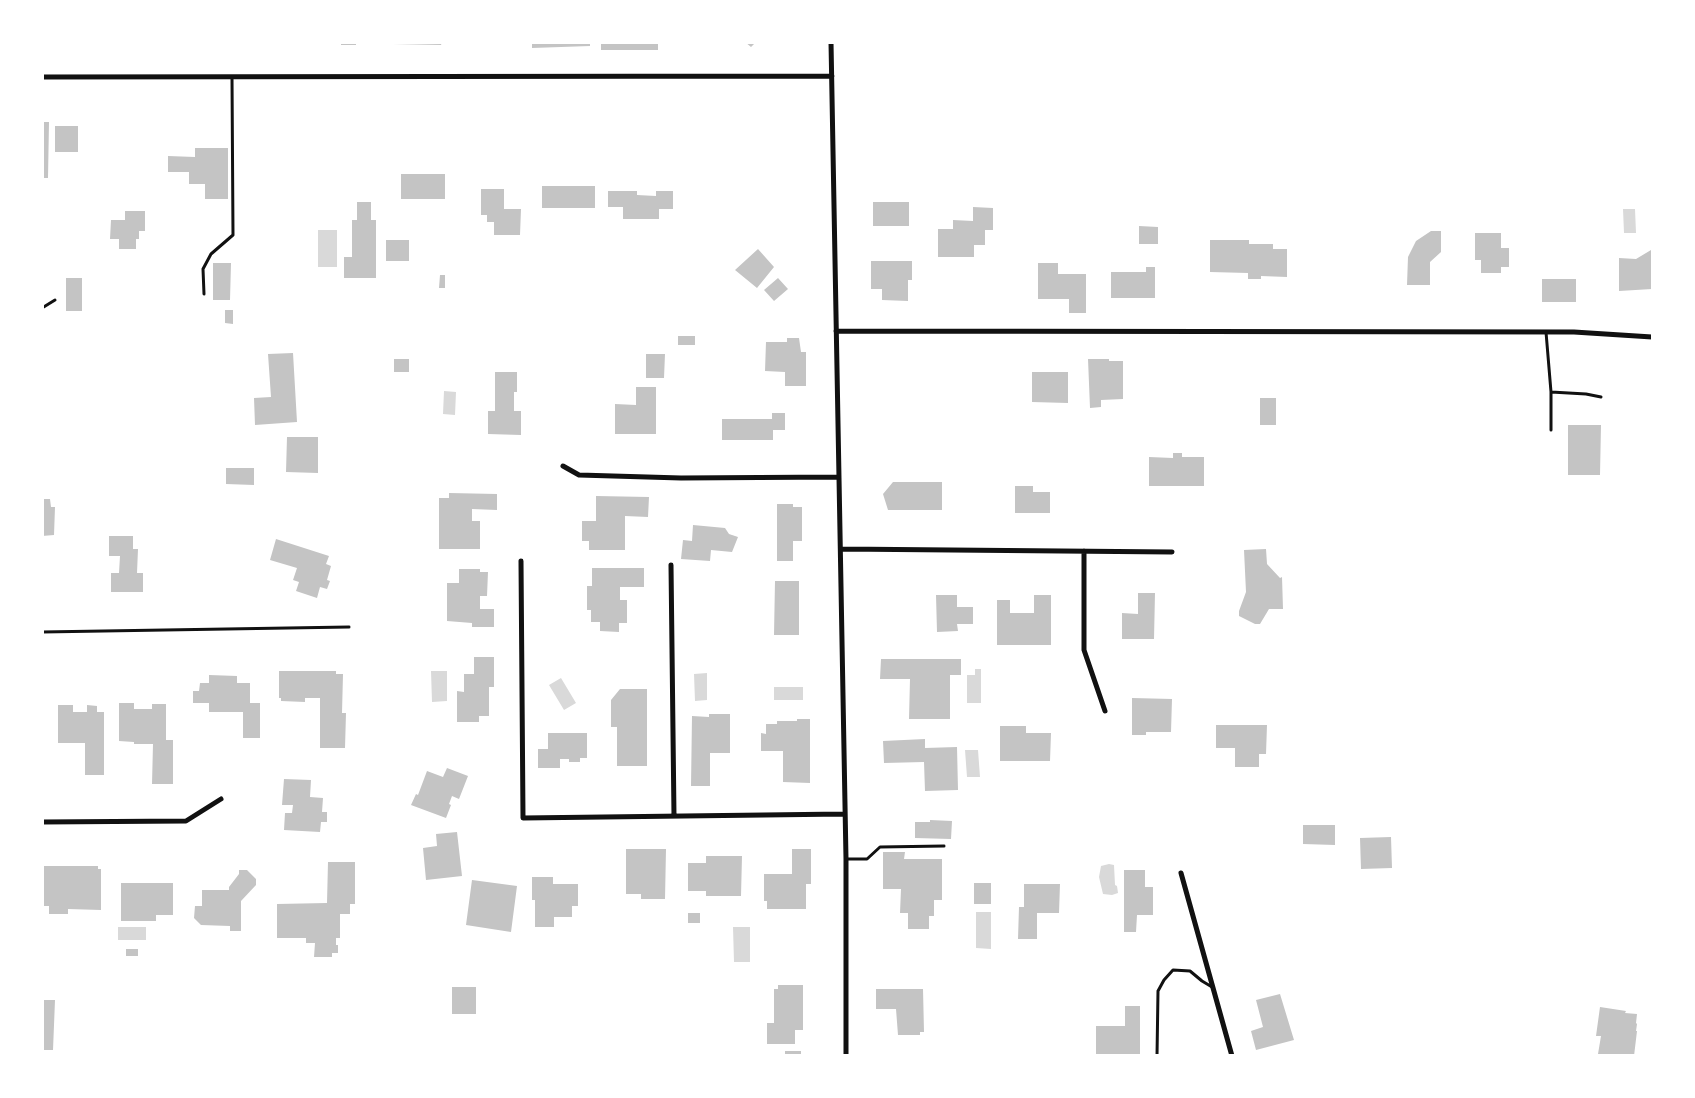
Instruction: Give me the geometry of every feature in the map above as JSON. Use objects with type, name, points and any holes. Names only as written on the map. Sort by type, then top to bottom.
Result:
[{"type":"street","points":[[831,42],[846,859],[846,1056]]},
{"type":"street","points":[[42,77],[832,76]]},
{"type":"street","points":[[836,331],[1574,332],[1652,338]]},
{"type":"street","points":[[563,466],[579,475],[682,478],[838,477]]},
{"type":"street","points":[[840,549],[1172,552]]},
{"type":"street","points":[[1084,551],[1084,650],[1105,711]]},
{"type":"street","points":[[521,561],[523,818],[844,814]]},
{"type":"street","points":[[671,566],[674,816]]},
{"type":"street","points":[[42,822],[186,821],[220,799]]},
{"type":"street","points":[[1181,873],[1232,1056]]},
{"type":"lane","points":[[204,294],[203,269],[211,254],[234,235],[232,77]]},
{"type":"lane","points":[[42,308],[55,300]]},
{"type":"lane","points":[[1546,332],[1551,392],[1551,430]]},
{"type":"lane","points":[[1551,392],[1601,397]]},
{"type":"lane","points":[[42,632],[349,626]]},
{"type":"lane","points":[[846,859],[867,859],[880,847],[944,846]]},
{"type":"lane","points":[[1157,1056],[1158,992],[1164,980],[1173,970],[1190,971],[1213,987]]},
{"type":"shaded area","points":[[1623,209],[1635,209],[1636,233],[1624,233]]},
{"type":"shaded area","points":[[318,230],[337,230],[337,267],[318,267]]},
{"type":"shaded area","points":[[444,391],[456,392],[455,415],[443,414]]},
{"type":"shaded area","points":[[975,669],[981,669],[981,703],[967,703],[967,675],[975,675]]},
{"type":"shaded area","points":[[431,671],[447,671],[447,701],[432,702]]},
{"type":"shaded area","points":[[707,673],[707,700],[695,701],[694,674]]},
{"type":"shaded area","points":[[561,678],[576,703],[564,710],[549,685]]},
{"type":"shaded area","points":[[774,687],[803,687],[803,700],[774,700]]},
{"type":"shaded area","points":[[965,750],[978,750],[980,777],[967,777]]},
{"type":"shaded area","points":[[1114,865],[1115,885],[1117,886],[1118,893],[1112,895],[1103,894],[1099,877],[1101,866]]},
{"type":"shaded area","points":[[976,912],[991,912],[991,949],[976,948]]},
{"type":"shaded area","points":[[118,927],[146,927],[146,940],[118,940]]},
{"type":"shaded area","points":[[733,927],[750,927],[750,962],[734,962]]},
{"type":"building","points":[[341,42],[356,42],[356,45],[341,45]]},
{"type":"building","points":[[393,42],[442,42],[441,45],[393,44]]},
{"type":"building","points":[[532,42],[590,42],[590,46],[532,48]]},
{"type":"building","points":[[601,42],[658,42],[658,50],[601,50]]},
{"type":"building","points":[[745,42],[756,42],[751,47]]},
{"type":"building","points":[[42,122],[49,122],[48,178],[42,178]]},
{"type":"building","points":[[55,126],[78,126],[78,152],[55,152]]},
{"type":"building","points":[[195,148],[228,148],[228,199],[205,199],[205,184],[189,184],[189,172],[168,172],[168,156],[195,157]]},
{"type":"building","points":[[401,174],[445,174],[445,199],[401,199]]},
{"type":"building","points":[[542,186],[595,186],[595,208],[542,208]]},
{"type":"building","points":[[481,189],[504,189],[504,209],[521,209],[520,235],[494,235],[494,222],[487,222],[487,215],[481,215]]},
{"type":"building","points":[[608,191],[637,191],[637,195],[656,196],[656,191],[673,191],[673,209],[659,209],[659,219],[623,219],[623,207],[608,207]]},
{"type":"building","points":[[357,202],[371,202],[371,220],[376,220],[376,278],[344,278],[344,257],[352,257],[352,220],[357,220]]},
{"type":"building","points":[[873,202],[909,202],[909,226],[873,226]]},
{"type":"building","points":[[973,207],[993,208],[993,230],[985,230],[985,245],[974,245],[974,257],[938,257],[938,229],[953,229],[953,220],[973,221]]},
{"type":"building","points":[[125,211],[145,211],[145,231],[139,231],[139,239],[136,239],[136,249],[119,249],[119,239],[110,239],[111,220],[125,220]]},
{"type":"building","points":[[1139,226],[1158,227],[1158,244],[1139,244]]},
{"type":"building","points":[[1431,231],[1441,231],[1441,252],[1430,262],[1430,285],[1407,285],[1408,257],[1416,241]]},
{"type":"building","points":[[1475,233],[1501,233],[1501,248],[1509,248],[1509,267],[1501,267],[1501,273],[1481,273],[1481,260],[1475,260]]},
{"type":"building","points":[[386,240],[409,240],[409,261],[386,261]]},
{"type":"building","points":[[1210,240],[1249,240],[1249,244],[1273,244],[1273,249],[1287,249],[1287,277],[1261,276],[1261,279],[1248,279],[1248,273],[1210,272]]},
{"type":"building","points":[[758,249],[774,267],[757,288],[735,270]]},
{"type":"building","points":[[1651,250],[1652,289],[1619,291],[1619,258],[1636,259]]},
{"type":"building","points":[[871,261],[912,261],[912,280],[908,280],[908,301],[882,300],[882,289],[871,289]]},
{"type":"building","points":[[213,263],[231,263],[230,300],[213,300]]},
{"type":"building","points":[[1038,263],[1058,263],[1058,274],[1086,274],[1086,313],[1069,313],[1069,299],[1038,299]]},
{"type":"building","points":[[1146,267],[1155,267],[1155,298],[1111,298],[1111,272],[1146,272]]},
{"type":"building","points":[[440,275],[445,275],[445,288],[439,288]]},
{"type":"building","points":[[66,278],[82,278],[82,311],[66,311]]},
{"type":"building","points":[[778,278],[788,289],[774,301],[764,290]]},
{"type":"building","points":[[1542,279],[1576,279],[1576,302],[1542,302]]},
{"type":"building","points":[[225,310],[233,310],[233,324],[225,323]]},
{"type":"building","points":[[678,336],[695,336],[695,345],[678,345]]},
{"type":"building","points":[[787,338],[799,338],[801,352],[806,352],[806,386],[785,386],[785,372],[765,371],[766,342],[787,342]]},
{"type":"building","points":[[293,353],[297,422],[255,425],[254,398],[271,397],[268,354]]},
{"type":"building","points":[[646,354],[665,354],[664,378],[646,378]]},
{"type":"building","points":[[394,359],[409,359],[409,372],[394,372]]},
{"type":"building","points":[[1088,359],[1123,361],[1123,399],[1101,400],[1101,407],[1090,408]]},
{"type":"building","points":[[495,372],[517,372],[517,392],[514,392],[514,411],[521,411],[521,435],[488,434],[488,411],[495,411]]},
{"type":"building","points":[[1032,372],[1068,372],[1068,403],[1032,402]]},
{"type":"building","points":[[636,387],[656,387],[656,434],[615,434],[615,404],[636,405]]},
{"type":"building","points":[[1260,398],[1276,398],[1276,425],[1260,425]]},
{"type":"building","points":[[772,413],[785,413],[785,430],[773,430],[773,440],[722,440],[722,419],[772,419]]},
{"type":"building","points":[[1568,425],[1601,425],[1600,475],[1568,475]]},
{"type":"building","points":[[287,437],[318,437],[318,473],[286,472]]},
{"type":"building","points":[[1173,453],[1182,453],[1182,457],[1204,457],[1204,486],[1149,486],[1149,457],[1173,458]]},
{"type":"building","points":[[226,468],[254,468],[254,485],[226,484]]},
{"type":"building","points":[[893,482],[942,482],[942,510],[888,510],[883,494]]},
{"type":"building","points":[[1015,486],[1033,486],[1033,492],[1050,492],[1050,513],[1015,513]]},
{"type":"building","points":[[449,493],[497,494],[497,510],[472,509],[472,521],[480,521],[480,549],[439,549],[439,498],[449,498]]},
{"type":"building","points":[[596,496],[649,497],[648,517],[625,516],[625,550],[589,550],[589,541],[582,541],[582,521],[596,521]]},
{"type":"building","points":[[42,499],[50,499],[51,507],[55,507],[54,535],[42,536]]},
{"type":"building","points":[[777,504],[793,504],[793,507],[802,507],[802,541],[793,541],[793,561],[777,561]]},
{"type":"building","points":[[693,525],[725,528],[729,534],[738,537],[732,552],[711,550],[710,561],[681,559],[683,540],[692,541]]},
{"type":"building","points":[[109,536],[133,536],[133,549],[138,549],[137,573],[143,573],[143,592],[111,592],[111,573],[119,573],[120,556],[109,556]]},
{"type":"building","points":[[276,539],[329,556],[326,564],[331,566],[327,580],[330,581],[327,589],[320,587],[317,598],[296,591],[299,582],[293,580],[297,568],[270,560]]},
{"type":"building","points":[[1266,549],[1267,564],[1280,578],[1282,577],[1283,609],[1269,609],[1260,624],[1255,624],[1239,616],[1246,592],[1244,550]]},
{"type":"building","points":[[592,568],[644,568],[644,587],[620,587],[620,600],[627,600],[627,623],[619,623],[619,632],[600,631],[600,622],[591,622],[591,610],[587,610],[587,586],[592,586]]},
{"type":"building","points":[[459,569],[480,569],[480,572],[488,572],[487,596],[480,596],[480,609],[494,609],[494,627],[472,627],[472,623],[447,621],[447,583],[459,583]]},
{"type":"building","points":[[775,581],[799,581],[799,635],[774,635]]},
{"type":"building","points":[[1138,593],[1155,593],[1154,639],[1122,639],[1122,613],[1138,614]]},
{"type":"building","points":[[936,595],[957,595],[957,607],[973,607],[973,624],[957,624],[958,631],[937,632]]},
{"type":"building","points":[[1034,595],[1051,595],[1051,645],[997,645],[997,600],[1010,600],[1010,613],[1034,613]]},
{"type":"building","points":[[474,657],[494,657],[494,687],[489,687],[489,716],[479,716],[479,722],[457,722],[457,691],[464,692],[464,674],[474,674]]},
{"type":"building","points":[[881,659],[961,659],[961,675],[950,675],[950,719],[909,719],[910,679],[880,679]]},
{"type":"building","points":[[279,671],[336,671],[336,674],[343,674],[342,713],[346,713],[345,748],[320,748],[320,698],[305,698],[305,702],[281,701],[281,698],[279,698]]},
{"type":"building","points":[[209,675],[237,676],[237,683],[250,683],[250,703],[260,703],[260,738],[243,738],[243,712],[209,712],[209,703],[193,703],[193,691],[199,691],[200,683],[209,683]]},
{"type":"building","points":[[620,689],[647,689],[647,766],[617,766],[617,727],[611,727],[611,700]]},
{"type":"building","points":[[1132,698],[1172,699],[1171,732],[1146,732],[1146,735],[1132,735]]},
{"type":"building","points":[[119,703],[134,703],[134,709],[152,709],[152,704],[166,704],[166,740],[173,740],[173,784],[152,784],[153,744],[134,744],[134,742],[119,741]]},
{"type":"building","points":[[58,705],[73,705],[73,712],[87,712],[87,705],[97,706],[97,712],[104,712],[104,775],[85,775],[85,743],[58,743]]},
{"type":"building","points":[[709,714],[730,714],[730,753],[710,753],[710,786],[691,786],[692,716],[709,717]]},
{"type":"building","points":[[797,719],[810,719],[810,783],[783,782],[783,751],[761,751],[761,733],[766,734],[766,724],[777,724],[777,721],[797,721]]},
{"type":"building","points":[[1216,725],[1267,725],[1266,754],[1259,754],[1259,767],[1235,767],[1235,748],[1216,748]]},
{"type":"building","points":[[1000,726],[1026,726],[1026,733],[1051,733],[1050,761],[1000,761]]},
{"type":"building","points":[[548,733],[587,733],[587,758],[580,758],[580,762],[569,762],[569,759],[560,759],[560,768],[538,768],[538,749],[548,749]]},
{"type":"building","points":[[925,739],[925,748],[957,747],[958,790],[925,791],[924,762],[884,763],[883,741]]},
{"type":"building","points":[[447,768],[468,776],[459,799],[452,796],[446,818],[411,805],[416,794],[418,795],[427,771],[443,777]]},
{"type":"building","points":[[284,779],[311,780],[310,797],[323,798],[322,812],[327,812],[327,822],[321,822],[320,832],[284,830],[285,813],[292,813],[293,805],[282,805]]},
{"type":"building","points":[[930,820],[952,821],[951,839],[915,838],[915,822],[930,822]]},
{"type":"building","points":[[1303,825],[1335,825],[1335,845],[1303,844]]},
{"type":"building","points":[[457,832],[462,876],[426,880],[423,848],[437,846],[436,834]]},
{"type":"building","points":[[1391,837],[1392,868],[1361,869],[1360,838]]},
{"type":"building","points":[[626,849],[666,849],[665,899],[641,899],[641,894],[626,894]]},
{"type":"building","points":[[792,849],[811,849],[811,884],[806,884],[806,909],[767,909],[767,901],[764,901],[764,874],[792,874]]},
{"type":"building","points":[[883,852],[905,852],[904,859],[942,859],[942,900],[934,900],[934,916],[929,916],[929,929],[908,929],[908,913],[900,913],[901,889],[883,889]]},
{"type":"building","points":[[706,856],[742,856],[741,896],[706,896],[706,891],[688,891],[688,863],[706,863]]},
{"type":"building","points":[[328,862],[355,862],[355,904],[350,904],[350,914],[340,914],[340,938],[336,938],[338,953],[332,953],[332,957],[314,957],[315,943],[306,943],[306,938],[277,938],[277,904],[327,903]]},
{"type":"building","points":[[42,866],[98,866],[98,869],[101,869],[101,910],[68,909],[68,914],[49,914],[49,906],[42,906]]},
{"type":"building","points":[[239,870],[247,870],[256,879],[256,885],[241,901],[241,931],[230,931],[230,926],[201,925],[194,918],[195,906],[202,906],[202,890],[229,890],[229,887],[239,874]]},
{"type":"building","points":[[1124,870],[1145,870],[1145,887],[1153,887],[1153,915],[1137,915],[1136,932],[1124,932]]},
{"type":"building","points":[[532,877],[553,877],[553,884],[578,884],[578,906],[572,906],[572,917],[554,917],[554,927],[535,927],[535,900],[532,900]]},
{"type":"building","points":[[472,880],[517,886],[511,932],[466,925]]},
{"type":"building","points":[[121,883],[173,883],[173,915],[156,915],[156,921],[121,921]]},
{"type":"building","points":[[974,883],[991,883],[991,904],[974,904]]},
{"type":"building","points":[[1024,884],[1060,884],[1059,913],[1037,913],[1037,939],[1018,939],[1019,907],[1024,907]]},
{"type":"building","points":[[688,913],[700,913],[700,923],[688,923]]},
{"type":"building","points":[[126,949],[138,949],[138,956],[126,956]]},
{"type":"building","points":[[778,985],[803,985],[803,1030],[795,1030],[795,1044],[767,1044],[767,1023],[774,1023],[774,989],[778,989]]},
{"type":"building","points":[[452,987],[476,987],[476,1014],[452,1014]]},
{"type":"building","points":[[876,989],[923,989],[924,1032],[920,1032],[920,1035],[898,1035],[896,1009],[876,1009]]},
{"type":"building","points":[[1280,994],[1294,1040],[1256,1050],[1251,1031],[1263,1027],[1256,1000]]},
{"type":"building","points":[[42,1000],[55,1000],[53,1050],[42,1050]]},
{"type":"building","points":[[1125,1006],[1140,1006],[1140,1056],[1096,1055],[1096,1026],[1125,1026]]},
{"type":"building","points":[[1600,1007],[1637,1014],[1634,1056],[1598,1054],[1601,1036],[1596,1036]]},
{"type":"building","points":[[785,1051],[801,1051],[801,1056],[785,1056]]}]
